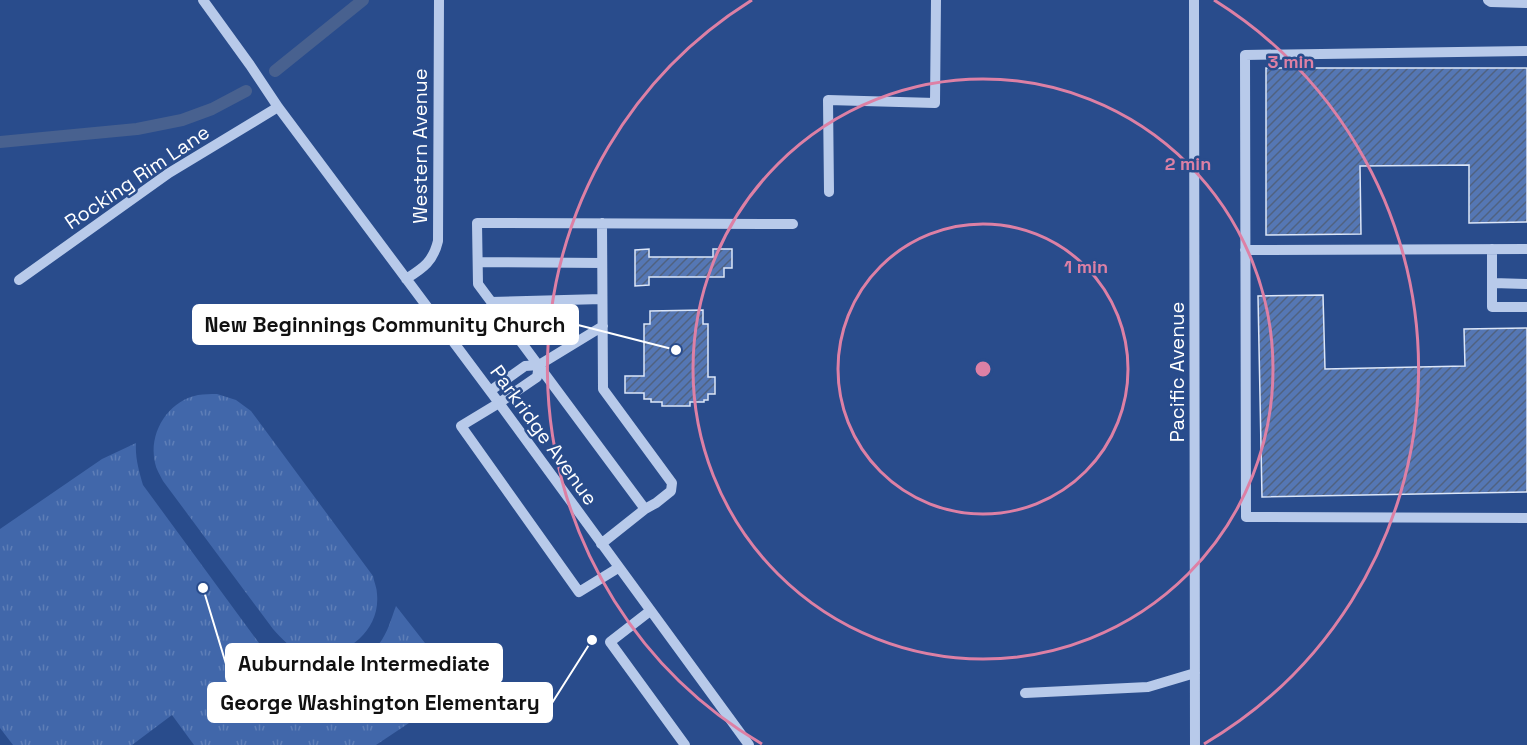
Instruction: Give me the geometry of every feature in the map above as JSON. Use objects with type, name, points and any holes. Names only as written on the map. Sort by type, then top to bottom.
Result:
[{"type":"street","name":"Parkridge Avenue","points":[[203,0],[278,107],[499,403],[748,745]]},
{"type":"street","name":"Western Avenue","points":[[406,279],[422,268],[435,254],[438,241],[438,0]]},
{"type":"street","points":[[829,192],[828,100],[935,104],[936,0]]},
{"type":"street","name":"Pacific Avenue","points":[[1194,0],[1195,745]]},
{"type":"street","points":[[1488,0],[1527,3]]},
{"type":"street","points":[[1527,51],[1245,55],[1246,517],[1527,518]]},
{"type":"street","name":"Rocking Rim Lane","points":[[19,280],[169,173],[278,107]]},
{"type":"street","points":[[645,509],[478,284],[477,223],[793,224]]},
{"type":"street","points":[[601,544],[671,491],[672,483],[603,389],[602,223]]},
{"type":"street","points":[[1492,249],[1492,307],[1527,307]]},
{"type":"street","points":[[1245,250],[1527,249]]},
{"type":"street","points":[[478,262],[602,263]]},
{"type":"street","points":[[1493,283],[1527,284]]},
{"type":"street","points":[[491,302],[602,299]]},
{"type":"street","points":[[490,391],[525,366],[539,365],[603,326]]},
{"type":"street","points":[[539,365],[537,377],[460,426],[579,592],[618,568]]},
{"type":"street","points":[[650,611],[610,642],[685,745]]},
{"type":"street","points":[[1025,693],[1148,687],[1195,673]]},
{"type":"green space","points":[[217,394],[236,400],[251,411],[373,576],[377,594],[372,622],[365,633],[343,649],[330,654],[316,655],[302,652],[283,640],[158,472],[154,452],[155,441],[158,430],[169,411],[187,398]]},
{"type":"green space","points":[[136,443],[143,485],[259,643],[280,661],[305,671],[324,673],[351,668],[366,658],[379,644],[396,606],[432,652],[418,717],[376,745],[194,745],[172,715],[132,745],[13,745],[0,728],[0,529],[102,459]]},
{"type":"building","points":[[1266,68],[1527,68],[1527,222],[1469,223],[1469,165],[1360,166],[1361,234],[1266,235]]},
{"type":"building","points":[[649,249],[649,257],[713,257],[713,249],[732,249],[732,268],[724,268],[724,277],[649,277],[649,285],[635,286],[635,250]]},
{"type":"building","points":[[1323,295],[1325,369],[1465,366],[1464,329],[1527,328],[1527,492],[1262,497],[1258,296]]},
{"type":"building","points":[[703,310],[703,324],[708,324],[708,377],[715,377],[715,394],[708,394],[708,400],[704,402],[690,402],[690,406],[662,406],[662,402],[651,402],[651,399],[644,399],[644,393],[625,393],[625,376],[644,376],[644,324],[650,324],[650,311]]},
{"type":"waterway","points":[[275,71],[363,0]]},
{"type":"waterway","points":[[0,142],[137,129],[182,120],[212,109],[246,91]]},
{"type":"place","name":"New Beginnings Community Church","points":[[676,350]]},
{"type":"place","name":"Auburndale Intermediate","points":[[203,588]]},
{"type":"place","name":"George Washington Elementary","points":[[592,640]]}]
